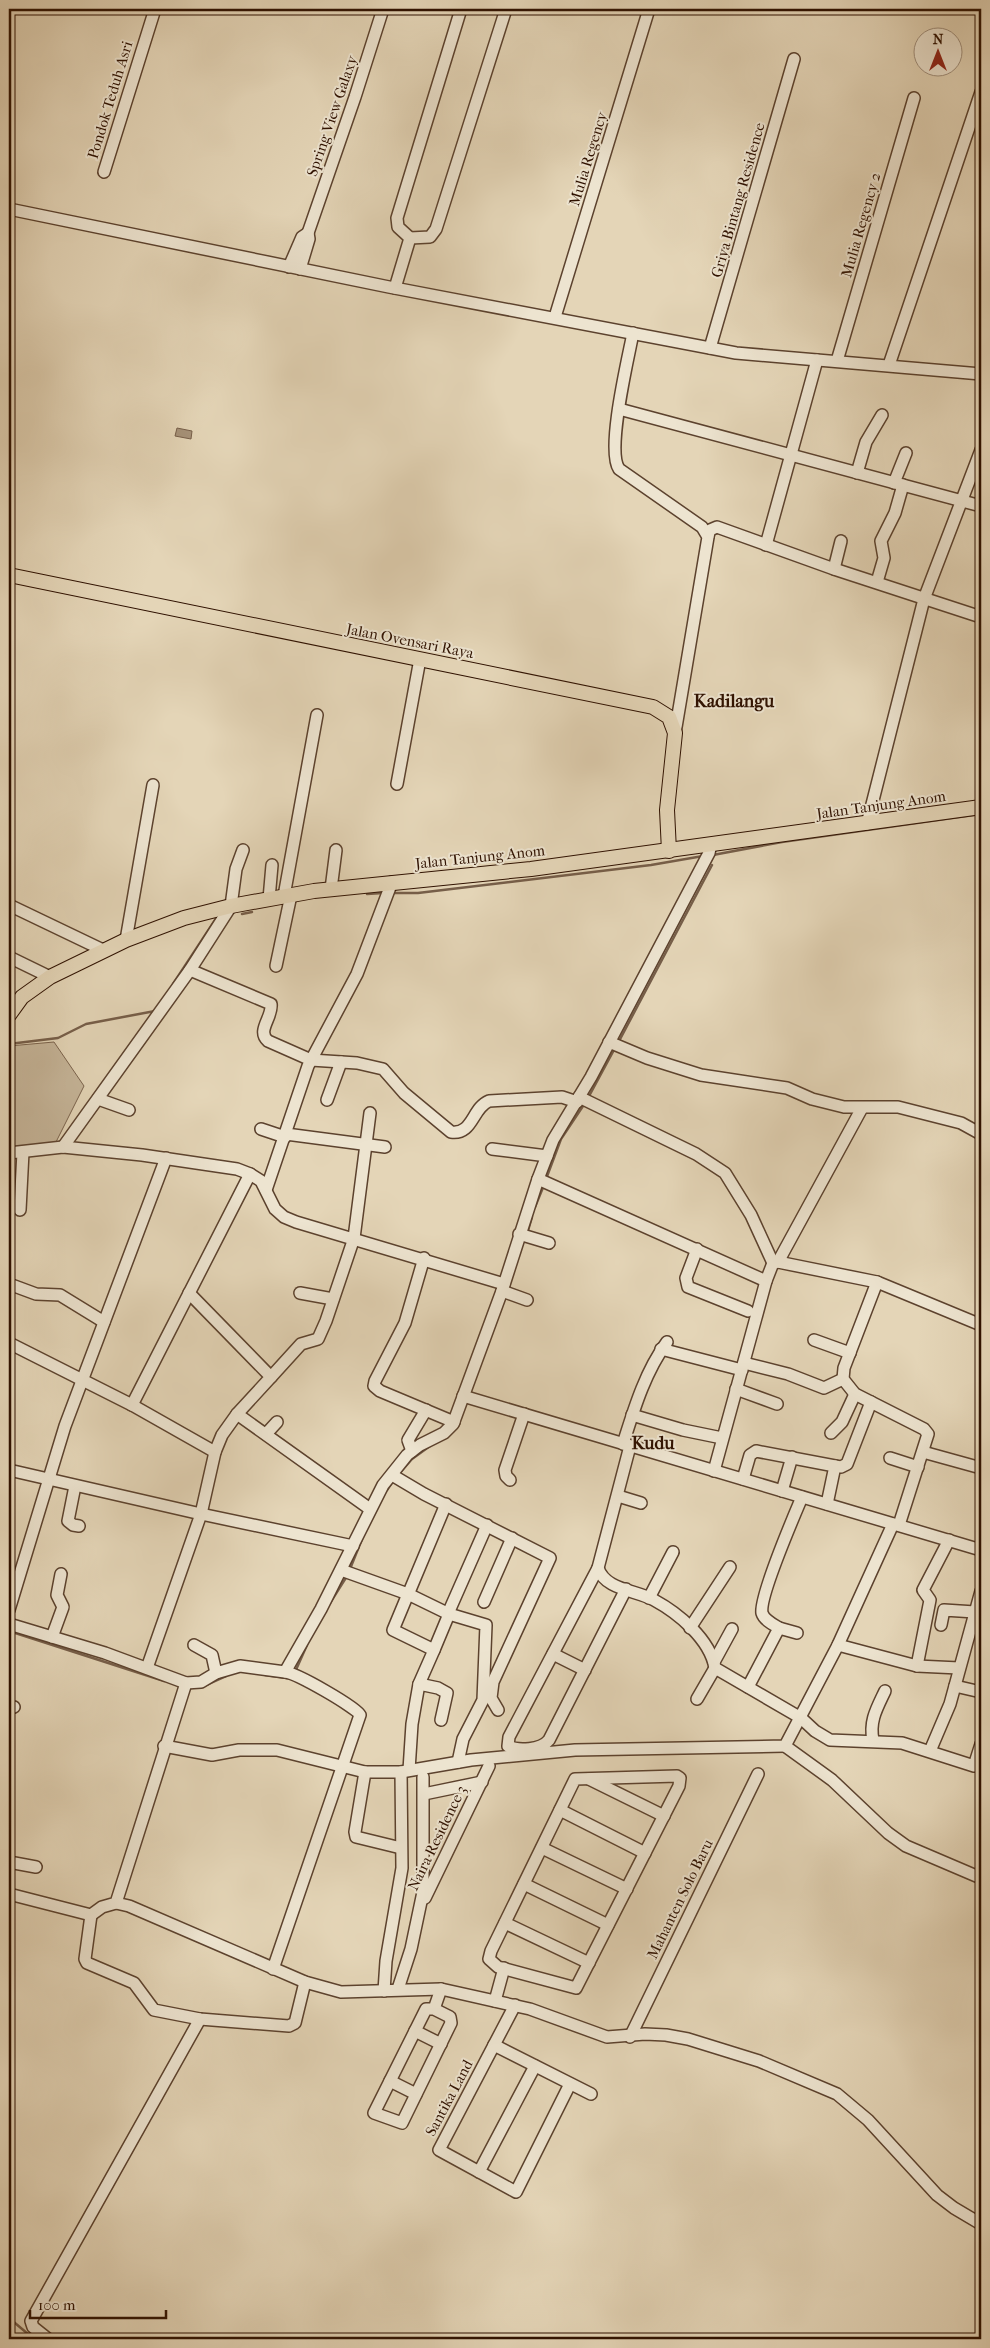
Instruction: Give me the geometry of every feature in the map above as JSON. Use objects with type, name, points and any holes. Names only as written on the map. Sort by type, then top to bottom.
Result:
[{"type":"main road","name":"Jalan Ovensari Raya","points":[[9,575],[653,707],[669,717],[675,733]]},
{"type":"main road","points":[[669,851],[667,810],[675,733]]},
{"type":"main road","name":"Jalan Tanjung Anom","points":[[10,1009],[28,992],[50,977],[126,940],[184,918],[269,898],[332,889],[389,889],[669,851],[708,853],[867,824],[981,807]]},
{"type":"street","name":"Pondok Teduh Asri","points":[[104,172],[155,9]]},
{"type":"street","name":"Spring View Galaxy","points":[[294,268],[309,240],[308,232],[355,97],[383,9]]},
{"type":"street","points":[[461,9],[397,218],[398,227],[410,238],[430,237],[436,230],[506,9]]},
{"type":"street","name":"Mulia Regency","points":[[555,317],[649,9]]},
{"type":"street","name":"Griya Bintang Residence","points":[[710,348],[794,59]]},
{"type":"street","points":[[889,365],[981,92]]},
{"type":"street","name":"Mulia Regency 2","points":[[837,361],[914,98]]},
{"type":"street","points":[[9,210],[395,288],[710,348],[817,360],[981,374]]},
{"type":"street","points":[[395,288],[410,238]]},
{"type":"street","points":[[633,333],[619,409],[614,459],[619,470],[702,527],[708,536]]},
{"type":"street","points":[[766,545],[817,360]]},
{"type":"street","points":[[619,409],[981,506]]},
{"type":"street","points":[[857,473],[866,442],[882,415]]},
{"type":"street","points":[[867,824],[924,599],[981,450]]},
{"type":"street","points":[[877,582],[884,558],[881,541],[894,513],[898,484],[906,453]]},
{"type":"street","points":[[675,733],[708,536],[710,530],[717,526],[834,569],[981,617]]},
{"type":"street","points":[[834,569],[841,541]]},
{"type":"street","points":[[397,784],[420,659]]},
{"type":"street","points":[[276,966],[317,715]]},
{"type":"street","points":[[126,940],[153,785]]},
{"type":"street","points":[[63,1147],[190,970],[231,906],[236,869],[243,850]]},
{"type":"street","points":[[332,889],[336,850]]},
{"type":"street","points":[[291,1674],[346,1571],[353,1546],[370,1509],[412,1451],[444,1433],[454,1422],[466,1397],[505,1290],[543,1181],[546,1156],[553,1140],[582,1100],[613,1044],[708,853]]},
{"type":"street","points":[[269,898],[272,865]]},
{"type":"street","points":[[266,1190],[311,1060],[357,974],[389,889]]},
{"type":"street","points":[[9,905],[105,951]]},
{"type":"street","points":[[9,957],[50,977]]},
{"type":"street","points":[[190,970],[268,1001],[271,1004],[272,1010],[263,1031],[264,1038],[311,1060],[341,1062],[383,1070],[394,1079],[404,1093],[451,1132],[462,1132],[481,1106],[489,1100],[562,1097],[582,1100],[696,1154],[725,1173],[751,1215],[775,1263]]},
{"type":"street","points":[[613,1044],[701,1075],[787,1088],[826,1103],[862,1108],[898,1107],[961,1123],[981,1134]]},
{"type":"street","points":[[327,1100],[341,1062]]},
{"type":"street","points":[[98,1098],[130,1110]]},
{"type":"street","points":[[714,1471],[766,1281],[862,1108]]},
{"type":"street","points":[[147,1668],[201,1514],[215,1452],[222,1435],[237,1414],[301,1344],[318,1339],[354,1238],[370,1113]]},
{"type":"street","points":[[261,1129],[285,1136],[385,1147]]},
{"type":"street","points":[[9,1153],[63,1147],[166,1158],[237,1169],[261,1181],[276,1209],[284,1216],[424,1258],[527,1300]]},
{"type":"street","points":[[492,1149],[546,1156]]},
{"type":"street","points":[[20,1210],[23,1152]]},
{"type":"street","points":[[9,1610],[82,1379],[166,1158]]},
{"type":"street","points":[[132,1405],[250,1174]]},
{"type":"street","points":[[543,1181],[697,1248],[766,1281]]},
{"type":"street","points":[[524,1235],[548,1243]]},
{"type":"street","points":[[697,1248],[686,1278],[688,1287],[748,1311]]},
{"type":"street","points":[[424,1258],[405,1323],[374,1384],[380,1391],[454,1422]]},
{"type":"street","points":[[775,1263],[877,1282],[981,1325]]},
{"type":"street","points":[[843,1380],[850,1354],[877,1282]]},
{"type":"street","points":[[9,1284],[36,1294],[60,1294],[104,1322]]},
{"type":"street","points":[[189,1293],[271,1377]]},
{"type":"street","points":[[300,1294],[333,1299]]},
{"type":"street","points":[[814,1340],[850,1354]]},
{"type":"street","points":[[9,1344],[132,1405],[215,1452]]},
{"type":"street","points":[[626,1589],[546,1744],[538,1747],[511,1748],[508,1746],[509,1737],[598,1568],[618,1496],[632,1415],[664,1345],[743,1367],[788,1374],[824,1388],[843,1380]]},
{"type":"street","points":[[785,1746],[838,1645],[896,1524],[923,1452],[927,1431],[855,1394],[843,1380]]},
{"type":"street","points":[[736,1389],[777,1404]]},
{"type":"street","points":[[831,1432],[842,1422],[855,1394]]},
{"type":"street","points":[[466,1397],[981,1550]]},
{"type":"street","points":[[743,1479],[752,1453],[756,1451],[841,1467],[847,1464],[871,1402]]},
{"type":"street","points":[[412,1451],[408,1440],[426,1410]]},
{"type":"street","points":[[237,1414],[370,1509]]},
{"type":"street","points":[[510,1480],[506,1476],[505,1470],[524,1414]]},
{"type":"street","points":[[632,1415],[683,1430],[722,1438]]},
{"type":"street","points":[[266,1434],[277,1422]]},
{"type":"street","points":[[923,1452],[981,1468]]},
{"type":"street","points":[[782,1491],[792,1457]]},
{"type":"street","points":[[890,1458],[918,1467]]},
{"type":"street","points":[[827,1504],[835,1466]]},
{"type":"street","points":[[9,1470],[74,1486],[353,1546]]},
{"type":"street","points":[[394,1477],[550,1558],[493,1682],[492,1698],[498,1710]]},
{"type":"street","points":[[74,1486],[68,1521],[73,1525],[79,1526]]},
{"type":"street","points":[[618,1496],[641,1502]]},
{"type":"street","points":[[798,1633],[779,1628],[765,1618],[762,1610],[771,1576],[802,1497]]},
{"type":"street","points":[[434,1650],[393,1630],[446,1504]]},
{"type":"street","points":[[384,1991],[386,1961],[402,1868],[401,1848],[405,1771],[419,1684],[487,1525]]},
{"type":"street","points":[[484,1602],[512,1538]]},
{"type":"street","points":[[917,1666],[930,1598],[923,1590],[949,1540]]},
{"type":"street","points":[[649,1598],[673,1552]]},
{"type":"street","points":[[690,1628],[730,1566]]},
{"type":"street","points":[[598,1568],[600,1574],[611,1584],[649,1598],[690,1628],[702,1640],[714,1665],[801,1718],[815,1731],[830,1740],[873,1740],[902,1743],[974,1766],[981,1744]]},
{"type":"street","points":[[346,1571],[409,1592],[450,1611],[483,1622],[487,1627],[483,1700],[464,1739],[458,1762]]},
{"type":"street","points":[[52,1637],[63,1607],[57,1594],[61,1574]]},
{"type":"street","points":[[930,1752],[950,1704],[981,1590]]},
{"type":"street","points":[[929,1609],[975,1612]]},
{"type":"street","points":[[941,1625],[944,1610]]},
{"type":"street","points":[[9,1624],[147,1668],[185,1685],[201,1682],[216,1673],[240,1666],[291,1674],[332,1694],[342,1703],[360,1713],[344,1767],[273,1969]]},
{"type":"street","points":[[748,1687],[779,1628]]},
{"type":"street","points":[[697,1699],[732,1629]]},
{"type":"street","points":[[194,1645],[214,1658],[216,1673]]},
{"type":"street","points":[[838,1645],[917,1666],[959,1668]]},
{"type":"street","points":[[553,1654],[585,1670]]},
{"type":"street","points":[[419,1684],[438,1688],[447,1693],[441,1720]]},
{"type":"street","points":[[116,1903],[164,1746],[185,1685]]},
{"type":"street","points":[[955,1686],[981,1692]]},
{"type":"street","points":[[873,1740],[871,1725],[885,1691]]},
{"type":"street","points":[[164,1746],[212,1755],[239,1750],[277,1750],[365,1772],[405,1771],[458,1762],[574,1750],[785,1746],[832,1780],[888,1833],[906,1846],[981,1878]]},
{"type":"street","name":"Naira Residence 3","points":[[420,1908],[489,1766]]},
{"type":"street","points":[[365,1772],[355,1832],[356,1837],[401,1848]]},
{"type":"street","name":"Mahanten Solo Baru","points":[[630,2037],[758,1774]]},
{"type":"street","points":[[677,1776],[680,1778],[679,1786],[576,1988],[494,1965],[489,1959],[504,1923],[560,1810],[576,1779],[677,1776]]},
{"type":"street","name":"Naira Residence 3","points":[[398,1990],[411,1949],[420,1908],[425,1868],[423,1777]]},
{"type":"street","points":[[587,1778],[664,1816]]},
{"type":"street","name":"Naira Residence 3","points":[[424,1794],[482,1782]]},
{"type":"street","points":[[560,1810],[645,1853]]},
{"type":"street","points":[[542,1848],[627,1889]]},
{"type":"street","points":[[9,1862],[36,1867]]},
{"type":"street","points":[[524,1884],[608,1925]]},
{"type":"street","points":[[9,1894],[91,1914],[102,1907],[116,1903],[305,1982],[341,1992],[354,1994],[398,1990],[442,1990],[515,2006],[558,2018],[594,2034],[607,2037],[630,2037],[645,2034],[688,2039],[759,2061],[837,2094],[868,2120],[937,2195],[981,2224]]},
{"type":"street","points":[[91,1914],[84,1952],[87,1963],[134,1983],[154,2010],[200,2019],[292,2025],[295,2023],[305,1982]]},
{"type":"street","points":[[504,1923],[590,1963]]},
{"type":"street","points":[[498,2002],[508,1969]]},
{"type":"street","points":[[434,2008],[442,1990]]},
{"type":"street","name":"Santika Land","points":[[515,2006],[439,2150],[516,2192],[570,2084]]},
{"type":"street","points":[[426,2008],[434,2008],[452,2020],[402,2122],[374,2113],[426,2008]]},
{"type":"street","points":[[48,2339],[34,2327],[31,2321],[200,2019]]},
{"type":"street","points":[[415,2031],[441,2044]]},
{"type":"street","points":[[494,2045],[591,2094]]},
{"type":"street","points":[[479,2172],[535,2066]]},
{"type":"street","points":[[390,2081],[416,2094]]},
{"type":"shaded area","points":[[177,428],[192,431],[191,439],[175,436]]},
{"type":"shaded area","points":[[54,1042],[84,1086],[54,1146],[9,1149],[9,1046]]},
{"type":"waterway","points":[[713,855],[782,842],[981,814]]},
{"type":"waterway","points":[[391,893],[418,893],[651,865],[703,856]]},
{"type":"waterway","points":[[618,1043],[712,865]]},
{"type":"waterway","points":[[367,894],[383,893]]},
{"type":"waterway","points":[[242,914],[252,912]]},
{"type":"waterway","points":[[173,984],[217,917]]},
{"type":"waterway","points":[[9,1044],[58,1038],[86,1024],[155,1011]]},
{"type":"waterway","points":[[588,1098],[615,1048]]},
{"type":"waterway","points":[[546,1179],[561,1139],[585,1103]]},
{"type":"waterway","points":[[535,1207],[544,1185]]},
{"type":"waterway","points":[[527,1234],[532,1217]]},
{"type":"waterway","points":[[399,1474],[412,1459],[430,1446]]},
{"type":"waterway","points":[[387,1490],[394,1480]]},
{"type":"waterway","points":[[350,1569],[362,1539]]},
{"type":"waterway","points":[[330,1603],[347,1576]]},
{"type":"waterway","points":[[9,1631],[164,1681]]},
{"type":"waterway","points":[[295,1672],[307,1645]]},
{"type":"waterway","points":[[265,1675],[287,1678]]},
{"type":"waterway","points":[[206,1685],[226,1676]]},
{"type":"waterway","points":[[9,2318],[34,2339]]},
{"type":"district","name":"Kadilangu","points":[[734,701]]},
{"type":"district","name":"Kudu","points":[[653,1443]]}]
